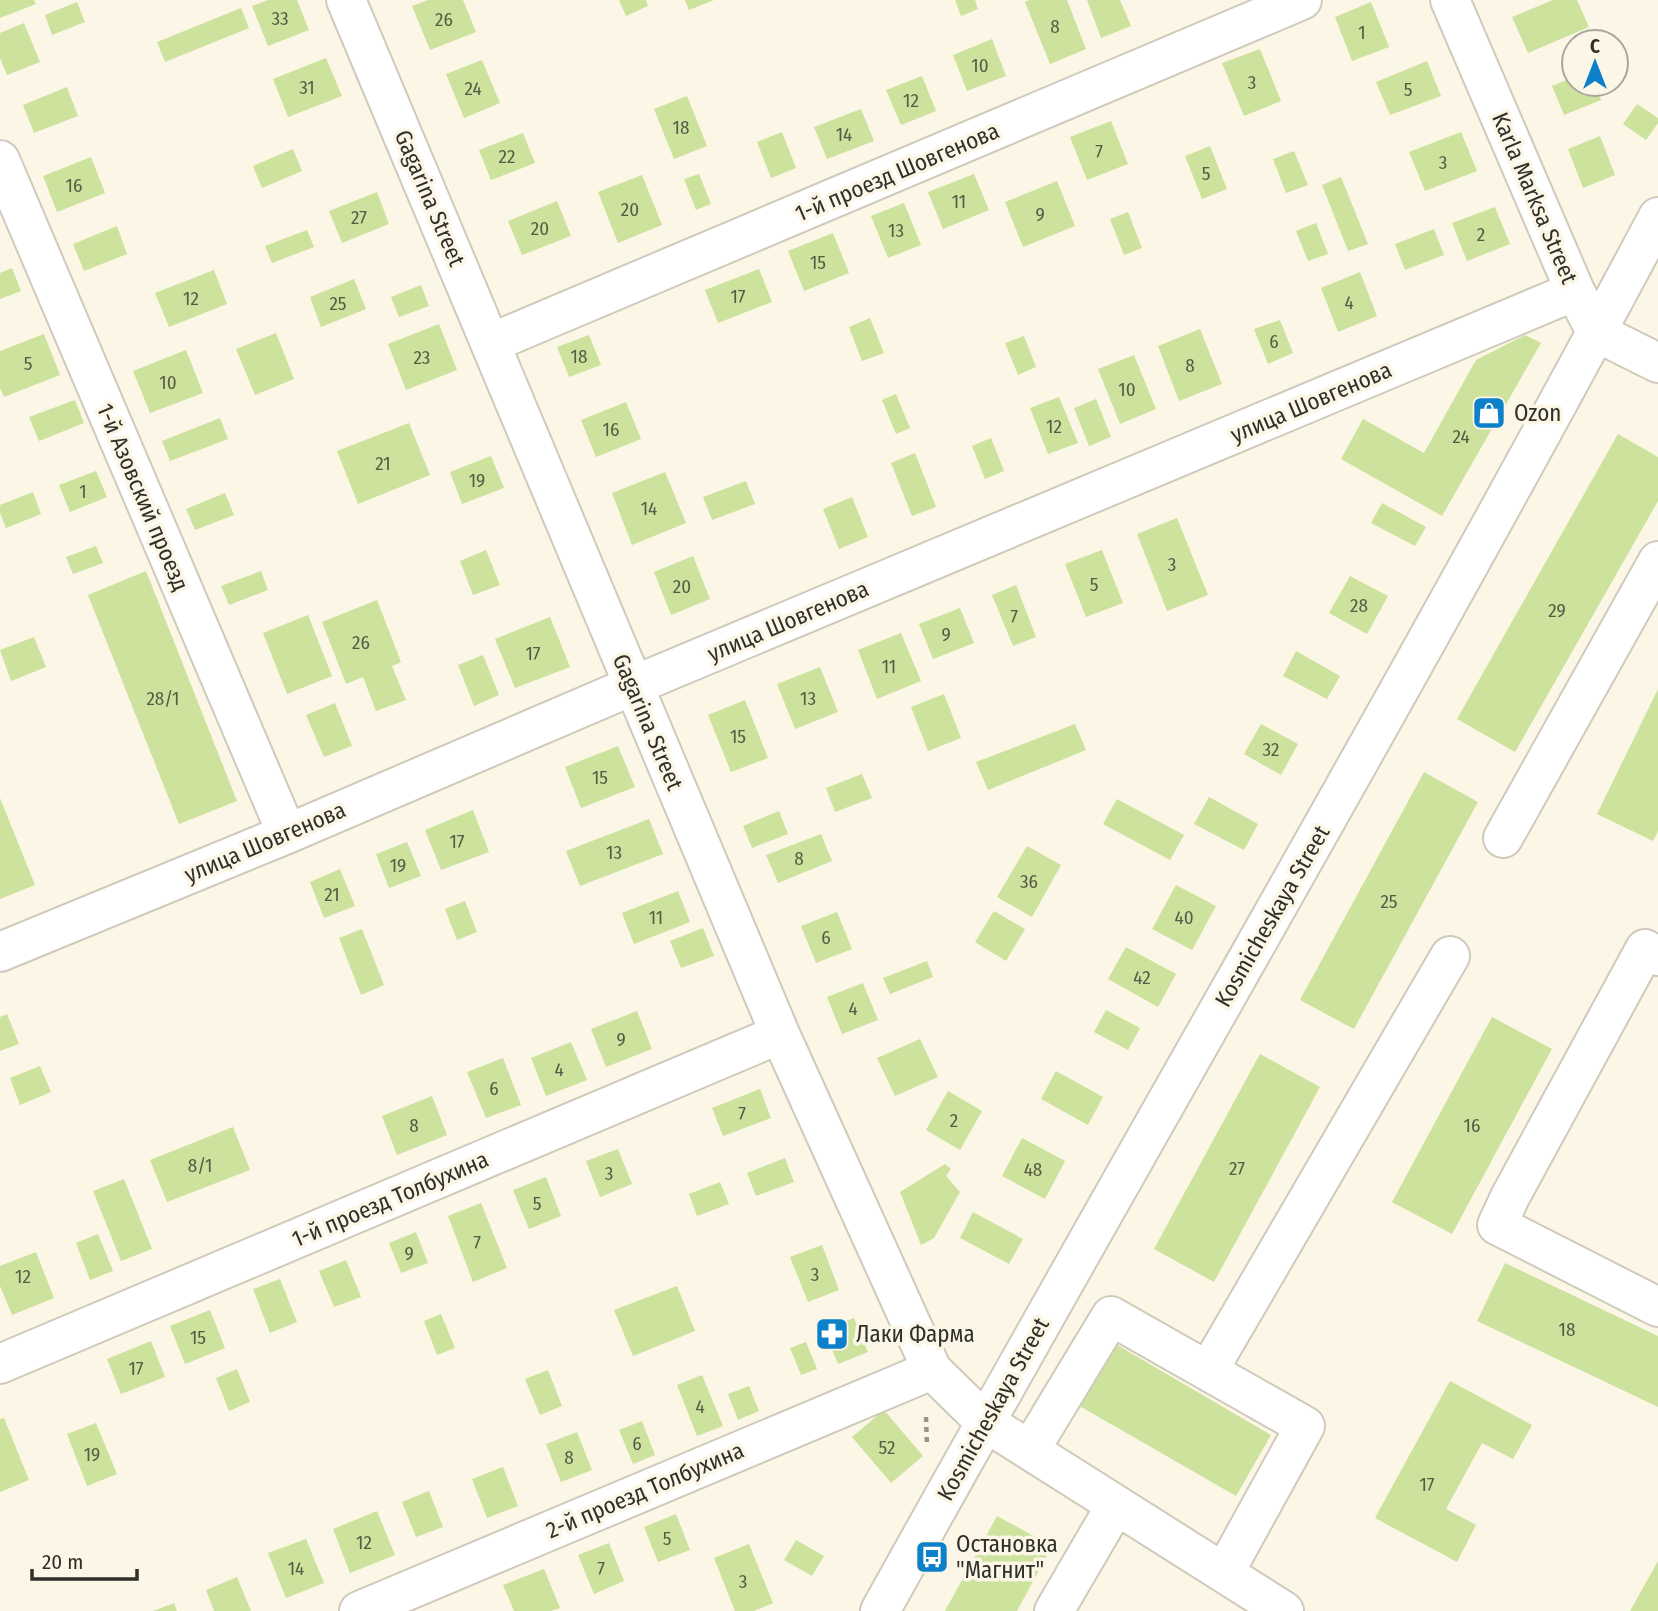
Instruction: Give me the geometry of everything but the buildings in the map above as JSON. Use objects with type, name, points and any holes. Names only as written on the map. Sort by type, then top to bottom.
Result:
[{"type":"street","name":"1-й проезд Шовгенова","points":[[491,343],[1302,0]]},
{"type":"street","name":"Karla Marksa Street","points":[[1450,0],[1576,291],[1597,332]]},
{"type":"street","name":"Gagarina Street","points":[[349,1],[780,1034],[932,1370],[985,1422],[1284,1611]]},
{"type":"street","name":"1-й Азовский проезд","points":[[0,160],[287,834]]},
{"type":"street","name":"Kosmicheskaya Street","points":[[880,1611],[1317,838],[1658,217]]},
{"type":"street","name":"улица Шовгенова","points":[[0,952],[287,834],[1576,291]]},
{"type":"street","points":[[1597,332],[1658,363]]},
{"type":"street","points":[[1503,838],[1658,561]]},
{"type":"street","points":[[1654,942],[1510,1196],[1497,1226],[1658,1307]]},
{"type":"street","points":[[1208,1371],[1450,956]]},
{"type":"street","name":"1-й проезд Толбухина","points":[[0,1364],[780,1034]]},
{"type":"street","points":[[1030,1450],[1111,1316],[1305,1426],[1224,1573]]},
{"type":"street","name":"2-й проезд Толбухина","points":[[359,1611],[932,1370]]},
{"type":"street","points":[[1054,1611],[1116,1504]]},
{"type":"place","name":"Ozon","points":[[1489,413]]},
{"type":"place","name":"Лаки Фарма","points":[[832,1334]]},
{"type":"place","name":"Остановка \"Магнит\"","points":[[932,1557]]}]
